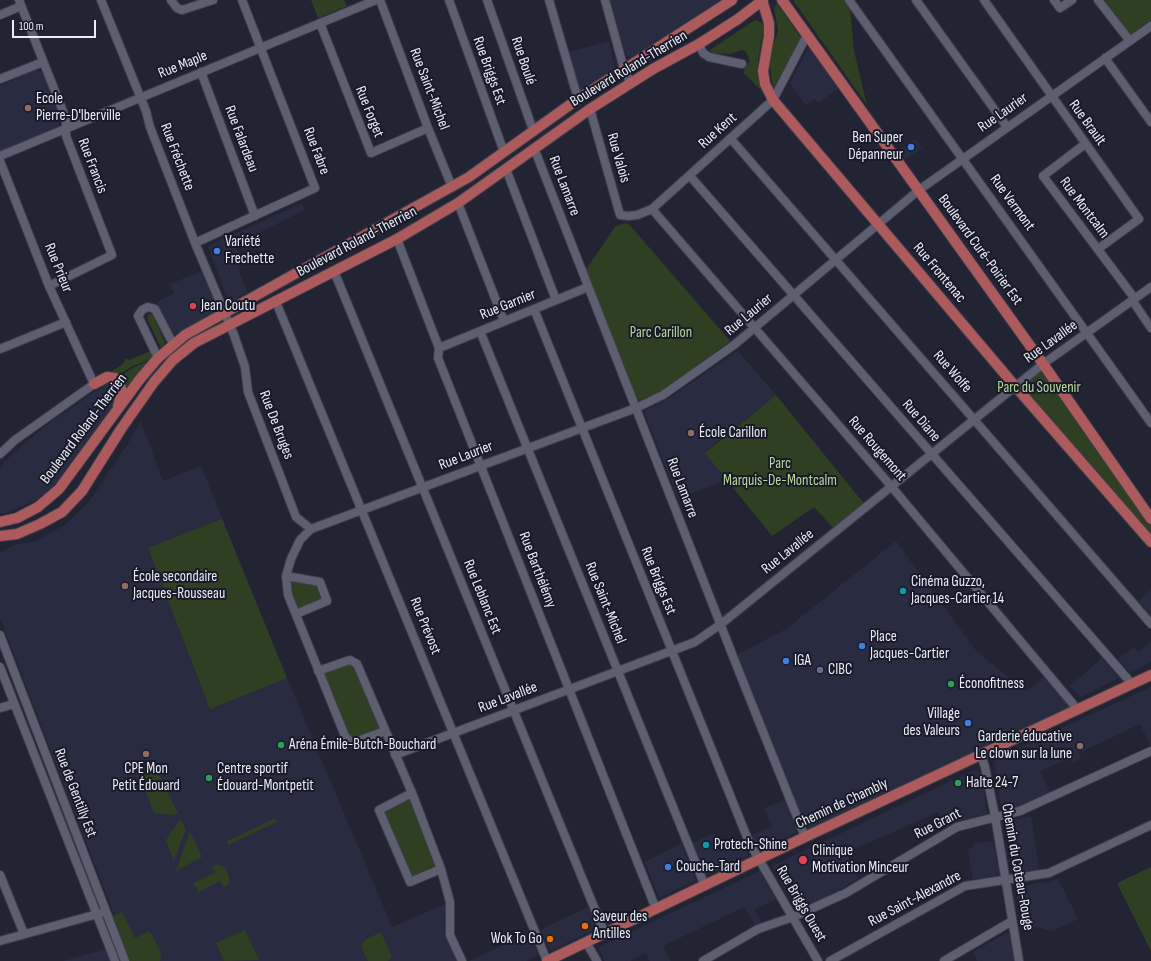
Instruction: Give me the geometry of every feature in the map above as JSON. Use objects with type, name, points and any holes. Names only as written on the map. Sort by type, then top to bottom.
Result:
[{"type":"main road","name":"Boulevard Roland-Therrien","points":[[0,522],[18,518],[48,500],[59,489],[158,358],[185,335],[469,177],[578,99],[732,0]]},
{"type":"main road","name":"Boulevard Roland-Therrien","points":[[0,536],[17,534],[62,512],[82,491],[121,428],[154,382],[173,360],[194,343],[397,239],[458,203],[590,109],[653,69],[699,44],[738,19],[762,0]]},
{"type":"main road","name":"Rue Frontenac","points":[[762,0],[769,23],[769,36],[763,71],[765,84],[773,100],[1015,386],[1151,542]]},
{"type":"main road","name":"Boulevard Curé-Poirier Est","points":[[782,0],[1043,364],[1151,519]]},
{"type":"main road","points":[[94,384],[107,377],[115,378],[119,381],[122,392],[116,413]]},
{"type":"main road","name":"Chemin de Chambly","points":[[547,961],[805,837],[1151,675]]},
{"type":"street","name":"Rue Fréchette","points":[[101,0],[140,97],[195,243],[229,324]]},
{"type":"street","points":[[172,0],[177,8],[182,10],[213,0]]},
{"type":"street","name":"Rue Fabre","points":[[195,243],[315,188],[242,0]]},
{"type":"street","name":"Rue Maple","points":[[0,156],[376,0]]},
{"type":"street","name":"Rue Saint-Michel","points":[[380,0],[452,187]]},
{"type":"street","name":"Rue Briggs Est","points":[[449,0],[504,152]]},
{"type":"street","name":"Rue Boulé","points":[[487,0],[533,130]]},
{"type":"street","points":[[550,0],[578,99]]},
{"type":"street","points":[[605,0],[624,69],[631,84]]},
{"type":"street","name":"Rue Vermont","points":[[849,0],[1151,423]]},
{"type":"street","points":[[916,0],[1007,127]]},
{"type":"street","name":"Rue Brault","points":[[984,0],[1139,219],[1098,249]]},
{"type":"street","points":[[1054,0],[1060,8],[1072,0]]},
{"type":"street","points":[[1098,0],[1130,41]]},
{"type":"street","points":[[0,15],[20,3]]},
{"type":"street","name":"Rue Francis","points":[[20,3],[66,119],[66,136],[112,255],[49,286]]},
{"type":"street","name":"Rue Forget","points":[[320,23],[371,153],[428,128]]},
{"type":"street","name":"Rue Laurier","points":[[311,530],[636,408],[663,395],[701,370],[754,328],[919,190],[1151,26]]},
{"type":"street","name":"Rue Kent","points":[[620,215],[632,216],[652,209],[732,139],[773,100],[807,35]]},
{"type":"street","points":[[699,44],[703,53],[709,57],[742,64]]},
{"type":"street","points":[[1105,58],[1151,122]]},
{"type":"street","points":[[0,79],[43,62]]},
{"type":"street","name":"Rue Falardeau","points":[[201,72],[255,216]]},
{"type":"street","name":"Rue Valois","points":[[590,109],[620,215]]},
{"type":"street","name":"Rue Wolfe","points":[[732,139],[837,258],[1151,624]]},
{"type":"street","name":"Rue Montcalm","points":[[1085,144],[1043,176],[1098,249],[1133,299],[1151,328]]},
{"type":"street","name":"Rue Lamarre","points":[[534,148],[805,837]]},
{"type":"street","name":"Rue Prieur","points":[[0,161],[49,286],[94,384]]},
{"type":"street","points":[[506,169],[556,300]]},
{"type":"street","name":"Rue Diane","points":[[690,176],[930,454],[1132,684]]},
{"type":"street","points":[[458,203],[504,322]]},
{"type":"street","name":"Rue Rougemont","points":[[652,209],[891,486],[1078,710]]},
{"type":"street","name":"Rue Barthélémy","points":[[397,239],[438,348],[438,358],[656,909]]},
{"type":"street","name":"Rue Leblanc Est","points":[[334,271],[605,934]]},
{"type":"street","name":"Rue Garnier","points":[[438,348],[588,287]]},
{"type":"street","name":"Rue Lavallée","points":[[395,755],[695,642],[721,624],[1043,364],[1151,287]]},
{"type":"street","name":"Rue Prévost","points":[[276,302],[363,510],[547,961]]},
{"type":"street","points":[[158,358],[138,316],[142,310],[148,307],[155,309],[173,344]]},
{"type":"street","name":"Rue Briggs Est","points":[[534,309],[671,651],[749,842],[759,860]]},
{"type":"street","points":[[0,349],[66,322]]},
{"type":"street","name":"Rue De Bruges","points":[[229,324],[245,367],[248,392],[296,517],[311,530]]},
{"type":"street","name":"Rue Saint-Michel","points":[[480,331],[705,886]]},
{"type":"street","points":[[0,454],[15,440],[94,384]]},
{"type":"street","points":[[311,530],[300,540],[290,559],[286,576],[288,595],[318,671],[348,740],[352,743],[385,731]]},
{"type":"street","points":[[286,576],[320,582],[327,601],[296,614]]},
{"type":"street","name":"Rue de Gentilly Est","points":[[0,635],[108,911],[125,961]]},
{"type":"street","points":[[318,671],[350,660],[354,660],[357,664],[412,793],[441,869],[450,902],[450,935],[462,961]]},
{"type":"street","name":"Rue de Gentilly Est","points":[[0,667],[115,961]]},
{"type":"street","points":[[0,708],[14,704]]},
{"type":"street","name":"Rue Grant","points":[[703,961],[758,929],[793,917],[846,893],[957,827],[995,816],[1020,811],[1151,750]]},
{"type":"street","name":"Chemin du Coteau-Rouge","points":[[981,755],[985,767],[995,816],[1019,961]]},
{"type":"street","points":[[412,793],[379,810],[410,882],[441,869]]},
{"type":"street","name":"Rue Saint-Alexandre","points":[[830,961],[965,886],[1049,873],[1151,824]]},
{"type":"street","name":"Rue Briggs Ouest","points":[[759,860],[818,961]]},
{"type":"street","points":[[0,875],[24,934]]},
{"type":"street","points":[[0,941],[108,911]]},
{"type":"street","points":[[944,961],[1012,921]]},
{"type":"street","points":[[586,942],[597,961]]},
{"type":"shaded area","points":[[610,0],[723,0],[689,24],[631,58],[627,56],[621,42]]},
{"type":"shaded area","points":[[609,41],[615,70],[583,91],[579,90],[568,52]]},
{"type":"shaded area","points":[[809,47],[840,87],[818,103],[815,99],[806,105],[790,83]]},
{"type":"shaded area","name":"Ecole Pierre-D'Iberville","points":[[36,70],[42,72],[60,115],[59,125],[56,128],[0,151],[0,86]]},
{"type":"shaded area","points":[[915,139],[922,148],[905,160],[899,150]]},
{"type":"shaded area","points":[[302,203],[305,210],[236,244],[240,274],[248,293],[244,293],[234,301],[232,296],[227,298],[208,246]]},
{"type":"shaded area","points":[[202,271],[215,303],[215,307],[213,308],[214,312],[173,335],[157,304],[160,300],[174,294],[170,284]]},
{"type":"shaded area","name":"École Carillon","points":[[738,351],[776,395],[705,452],[727,480],[678,498],[644,411],[662,403]]},
{"type":"shaded area","points":[[112,380],[120,394],[117,403],[63,477],[36,500],[7,513],[0,513],[0,467],[7,459],[48,424]]},
{"type":"shaded area","points":[[141,421],[163,481],[201,466],[287,678],[392,927],[446,904],[444,922],[457,961],[132,961],[0,618],[0,553],[14,545],[37,541],[66,524],[88,503],[127,445]]},
{"type":"shaded area","name":"Place Jacques-Cartier","points":[[896,541],[977,652],[1026,691],[1048,674],[1078,710],[805,837],[733,657],[786,629]]},
{"type":"shaded area","points":[[1151,590],[1151,616],[1138,601]]},
{"type":"shaded area","points":[[1151,641],[1151,662],[1130,673],[1118,659],[1134,647],[1138,652]]},
{"type":"shaded area","points":[[1102,658],[1119,678],[1080,697],[1070,686]]},
{"type":"shaded area","points":[[1151,687],[1151,747],[1140,724],[1079,753],[1081,759],[1072,763],[1069,758],[1040,771],[1052,796],[1037,803],[1004,811],[1001,808],[994,759]]},
{"type":"shaded area","points":[[974,770],[981,772],[987,811],[986,815],[960,821],[947,828],[938,812],[846,853],[858,879],[825,899],[796,910],[772,866]]},
{"type":"shaded area","points":[[785,800],[797,832],[758,850],[751,835],[772,827],[764,808]]},
{"type":"shaded area","points":[[1031,816],[1040,873],[1017,875],[1014,874],[1006,825],[1008,821]]},
{"type":"shaded area","points":[[714,833],[721,849],[741,839],[748,856],[706,876],[692,843]]},
{"type":"shaded area","points":[[993,841],[999,872],[995,876],[973,879],[968,849],[973,848],[973,844]]},
{"type":"shaded area","points":[[681,844],[696,880],[659,898],[645,862]]},
{"type":"shaded area","points":[[760,871],[776,899],[754,909],[762,924],[756,927],[744,907],[663,946],[671,961],[650,961],[645,953],[630,961],[605,961],[599,949],[601,946]]},
{"type":"shaded area","points":[[1058,879],[1078,919],[1051,931],[1038,927],[1022,930],[1016,888],[1018,886]]},
{"type":"shaded area","points":[[588,907],[596,929],[550,951],[540,930]]},
{"type":"shaded area","points":[[530,932],[538,955],[526,961],[469,961]]},
{"type":"shaded area","points":[[1006,933],[1009,934],[1014,961],[977,961],[973,952]]},
{"type":"shaded area","points":[[105,949],[110,961],[63,961]]},
{"type":"green space","points":[[311,0],[344,0],[347,6],[318,18]]},
{"type":"green space","points":[[793,0],[845,0],[850,8],[854,51],[867,105]]},
{"type":"green space","points":[[1105,0],[1151,0],[1151,20],[1129,36]]},
{"type":"green space","points":[[777,4],[802,39],[773,88],[770,65],[771,53],[778,31],[774,7]]},
{"type":"green space","points":[[755,20],[762,23],[764,27],[758,60],[761,90],[743,72],[750,60],[745,51],[741,50],[731,54],[712,53],[710,50]]},
{"type":"green space","name":"Parc Carillon","points":[[628,223],[730,341],[662,391],[640,400],[637,399],[585,271],[615,227]]},
{"type":"green space","points":[[149,314],[153,315],[165,343],[161,348],[147,318]]},
{"type":"green space","points":[[151,351],[152,356],[150,359],[131,367],[117,376],[103,377],[123,364],[126,358],[129,360]]},
{"type":"green space","points":[[148,361],[126,391],[118,377]]},
{"type":"green space","name":"Parc du Souvenir","points":[[1043,364],[1151,519],[1151,542],[1015,386]]},
{"type":"green space","name":"Parc Marquis-De-Montcalm","points":[[776,395],[866,506],[836,531],[814,507],[772,536],[705,453]]},
{"type":"green space","points":[[222,519],[287,678],[210,709],[148,548]]},
{"type":"green space","points":[[286,576],[320,582],[327,601],[296,614]]},
{"type":"green space","points":[[354,661],[385,731],[352,743],[318,671]]},
{"type":"green space","points":[[154,765],[178,813],[173,815],[154,813],[138,771]]},
{"type":"green space","points":[[412,793],[441,869],[410,882],[379,810]]},
{"type":"green space","points":[[275,818],[277,822],[228,845],[227,841]]},
{"type":"green space","points":[[180,819],[186,829],[174,861],[166,840]]},
{"type":"green space","points":[[190,832],[202,857],[176,871]]},
{"type":"green space","points":[[218,864],[225,867],[229,877],[229,884],[224,888],[220,881],[197,893],[198,889],[192,884],[216,872],[211,867]]},
{"type":"green space","points":[[1151,867],[1151,951],[1117,883]]},
{"type":"green space","points":[[122,912],[135,938],[150,931],[161,953],[160,961],[130,961],[113,916]]},
{"type":"green space","points":[[245,930],[259,960],[224,961],[216,943]]},
{"type":"green space","points":[[381,932],[392,958],[387,961],[368,961],[362,948],[362,944],[365,940]]},
{"type":"place","name":"Ecole Pierre-D'Iberville","points":[[28,108]]},
{"type":"place","name":"Ben Super Dépanneur","points":[[911,147]]},
{"type":"place","name":"Variété Frechette","points":[[217,251]]},
{"type":"place","name":"Jean Coutu","points":[[193,306]]},
{"type":"place","name":"École Carillon","points":[[691,433]]},
{"type":"place","name":"École secondaire Jacques-Rousseau","points":[[125,586]]},
{"type":"place","name":"Cinéma Guzzo, Jacques-Cartier 14","points":[[903,591]]},
{"type":"place","name":"Place Jacques-Cartier","points":[[862,646]]},
{"type":"place","name":"IGA","points":[[786,661]]},
{"type":"place","name":"CIBC","points":[[820,670]]},
{"type":"place","name":"Éconofitness","points":[[951,684]]},
{"type":"place","name":"Village des Valeurs","points":[[968,723]]},
{"type":"place","name":"Aréna Émile-Butch-Bouchard","points":[[281,745]]},
{"type":"place","name":"Garderie éducative Le clown sur la lune","points":[[1080,746]]},
{"type":"place","name":"CPE Mon Petit Édouard","points":[[146,754]]},
{"type":"place","name":"Centre sportif Édouard-Montpetit","points":[[209,778]]},
{"type":"place","name":"Halte 24-7","points":[[958,783]]},
{"type":"place","name":"Protech-Shine","points":[[706,845]]},
{"type":"place","name":"Clinique Motivation Minceur","points":[[803,860]]},
{"type":"place","name":"Couche-Tard","points":[[668,867]]},
{"type":"place","name":"Saveur des Antilles","points":[[585,926]]},
{"type":"place","name":"Wok To Go","points":[[550,939]]}]
